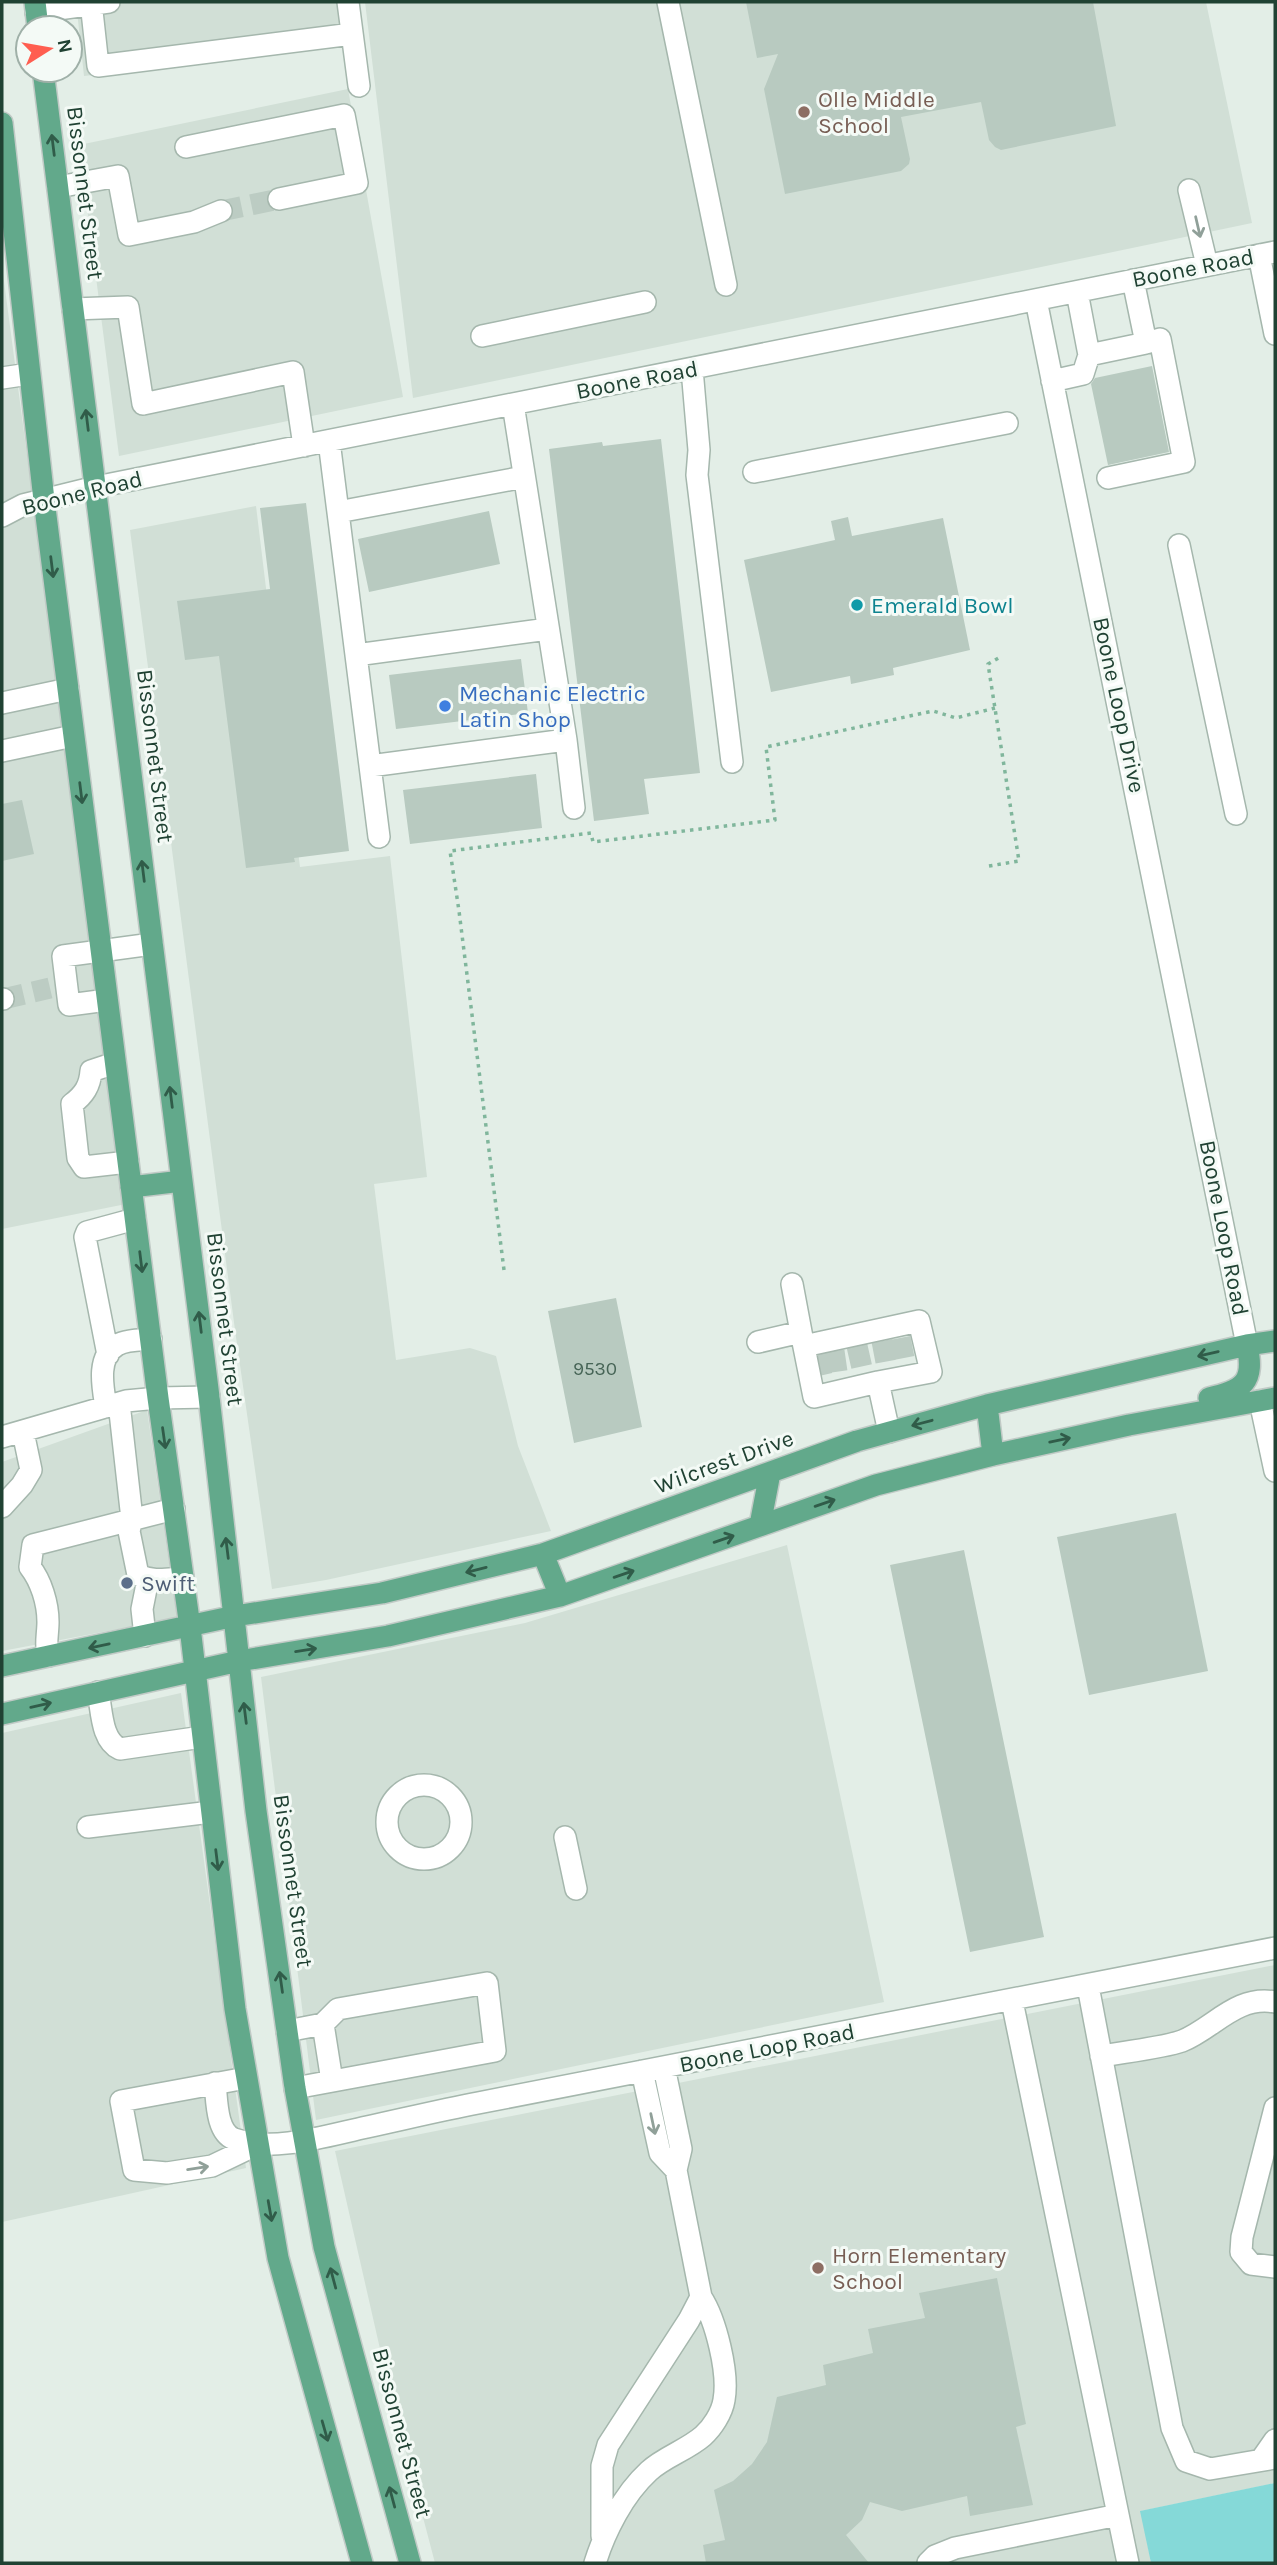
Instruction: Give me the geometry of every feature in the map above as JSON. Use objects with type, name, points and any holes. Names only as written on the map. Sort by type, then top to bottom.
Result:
[{"type":"main road","name":"Bissonnet Street","points":[[45,84],[209,1397],[256,1811],[295,2088],[324,2247],[410,2563]]},
{"type":"main road","points":[[2,123],[6,212],[29,374],[158,1398],[190,1627],[235,2009],[278,2258],[362,2563]]},
{"type":"main road","points":[[131,1187],[182,1181]]},
{"type":"main road","name":"Wilcrest Drive","points":[[2,1666],[46,1650],[145,1636],[235,1616],[382,1593],[543,1554],[857,1441],[987,1405],[1247,1345],[1275,1341]]},
{"type":"main road","points":[[1129,1425],[1142,1415],[1233,1392],[1245,1384],[1250,1360],[1247,1345]]},
{"type":"main road","points":[[2,1714],[194,1670],[388,1636],[560,1596],[876,1485],[993,1455],[1129,1425],[1268,1400]]},
{"type":"main road","points":[[987,1405],[993,1455]]},
{"type":"main road","points":[[760,1525],[770,1473]]},
{"type":"main road","points":[[543,1554],[560,1596]]},
{"type":"street","points":[[348,2],[359,86]]},
{"type":"street","points":[[668,2],[726,285]]},
{"type":"street","points":[[36,14],[97,3],[98,66],[352,34]]},
{"type":"street","points":[[186,147],[344,115],[357,183],[279,199]]},
{"type":"street","points":[[58,187],[117,176],[129,235],[194,222],[221,211]]},
{"type":"street","points":[[1189,190],[1207,265]]},
{"type":"street","points":[[1267,253],[1275,334]]},
{"type":"street","name":"Boone Road","points":[[2,516],[23,505],[96,487],[1267,253]]},
{"type":"street","points":[[1133,280],[1146,343]]},
{"type":"street","points":[[1052,381],[1083,374],[1090,355],[1077,292]]},
{"type":"street","name":"Boone Loop Drive","points":[[1036,300],[1201,1110]]},
{"type":"street","points":[[482,336],[645,302]]},
{"type":"street","points":[[73,309],[128,307],[143,404],[293,372],[304,446]]},
{"type":"street","points":[[1090,355],[1160,340],[1184,462],[1108,478]]},
{"type":"street","points":[[692,369],[699,450],[698,475],[732,762]]},
{"type":"street","points":[[2,378],[29,374]]},
{"type":"street","points":[[513,404],[566,740],[574,808]]},
{"type":"street","points":[[754,472],[1007,423]]},
{"type":"street","points":[[329,441],[379,837]]},
{"type":"street","points":[[338,512],[524,477]]},
{"type":"street","points":[[1179,545],[1236,814]]},
{"type":"street","points":[[356,655],[548,629]]},
{"type":"street","points":[[2,704],[68,689]]},
{"type":"street","points":[[2,751],[73,736]]},
{"type":"street","points":[[370,766],[566,740]]},
{"type":"street","points":[[107,1000],[69,1005],[58,986],[63,956],[152,943]]},
{"type":"street","points":[[115,1063],[91,1071],[90,1082],[82,1097],[72,1104],[78,1158],[84,1167],[128,1162]]},
{"type":"street","name":"Boone Loop Road","points":[[1201,1110],[1247,1345]]},
{"type":"street","points":[[108,1355],[85,1237],[87,1232],[135,1219]]},
{"type":"street","points":[[792,1284],[823,1360]]},
{"type":"street","points":[[151,1339],[118,1344],[108,1355],[101,1376],[113,1405],[132,1519],[129,1531],[138,1574],[148,1580],[183,1578]]},
{"type":"street","points":[[823,1360],[856,1341],[887,1359]]},
{"type":"street","points":[[758,1342],[823,1360],[887,1359]]},
{"type":"street","points":[[887,1359],[889,1432]]},
{"type":"street","points":[[2,1437],[113,1405],[158,1398],[209,1397]]},
{"type":"street","points":[[1268,1400],[1275,1471]]},
{"type":"street","points":[[2,1507],[22,1485],[31,1470],[23,1432]]},
{"type":"street","points":[[46,1650],[48,1619],[39,1578],[30,1567],[33,1545],[174,1509]]},
{"type":"street","points":[[145,1636],[142,1609],[148,1580]]},
{"type":"street","points":[[98,1692],[107,1738],[111,1745],[120,1749],[202,1737]]},
{"type":"street","points":[[88,1827],[211,1812]]},
{"type":"street","points":[[565,1837],[576,1889]]},
{"type":"street","name":"Boone Loop Road","points":[[258,2144],[304,2141],[461,2106],[1275,1948]]},
{"type":"street","points":[[287,2031],[323,2024],[338,2009],[487,1983],[495,2051],[295,2088]]},
{"type":"street","points":[[1088,1986],[1172,2428],[1186,2461],[1210,2469],[1268,2459],[1275,2440]]},
{"type":"street","points":[[1101,2056],[1182,2040],[1230,2010],[1264,2000],[1275,2002]]},
{"type":"street","points":[[1012,2001],[1128,2563]]},
{"type":"street","points":[[323,2024],[332,2081]]},
{"type":"street","points":[[599,2553],[624,2500],[649,2471],[704,2436],[717,2419],[724,2402],[725,2380],[711,2312],[701,2297],[676,2170],[681,2148],[664,2067]]},
{"type":"street","points":[[642,2071],[660,2153],[676,2170]]},
{"type":"street","points":[[246,2078],[121,2102],[134,2170],[167,2173],[212,2166],[258,2144]]},
{"type":"street","points":[[215,2084],[222,2128],[226,2135],[258,2144]]},
{"type":"street","points":[[1275,2108],[1242,2237],[1241,2252],[1251,2264],[1275,2267]]},
{"type":"street","points":[[599,2553],[602,2466],[608,2445],[701,2297]]},
{"type":"street","points":[[928,2563],[955,2548],[1118,2515]]},
{"type":"path","points":[[989,866],[1019,861],[988,664],[1002,656]]},
{"type":"path","points":[[504,1270],[450,851],[591,833],[593,842],[775,820],[766,747],[933,710],[956,718],[995,708]]},
{"type":"shaded area","points":[[76,2],[357,2],[364,44],[84,76],[84,14],[77,14]]},
{"type":"shaded area","name":"Olle Middle School","points":[[365,2],[1206,2],[1252,223],[413,398]]},
{"type":"shaded area","points":[[348,89],[403,397],[119,456],[79,145]]},
{"type":"shaded area","points":[[2,266],[126,1204],[2,1229]]},
{"type":"shaded area","points":[[256,506],[300,867],[390,856],[427,1177],[374,1184],[396,1360],[470,1348],[496,1356],[518,1446],[551,1531],[326,1580],[272,1589],[235,1330],[130,530]]},
{"type":"shaded area","points":[[147,1410],[177,1618],[2,1651],[2,1462]]},
{"type":"shaded area","points":[[787,1545],[884,2002],[316,2120],[261,1677],[525,1623]]},
{"type":"shaded area","points":[[181,1693],[246,2168],[2,2222],[2,1733]]},
{"type":"shaded area","name":"Horn Elementary School","points":[[1275,1965],[1275,2483],[1141,2511],[1151,2563],[435,2563],[388,2384],[335,2151]]},
{"type":"water","points":[[1275,2483],[1275,2563],[1151,2563],[1140,2511]]},
{"type":"building","points":[[746,2],[1093,2],[1116,126],[1001,150],[989,140],[981,102],[901,117],[910,159],[909,164],[901,171],[785,194],[764,89],[778,54],[757,58]]},
{"type":"building","points":[[1152,366],[1169,452],[1108,465],[1091,384],[1095,378]]},
{"type":"building","points":[[661,439],[700,773],[644,779],[649,814],[594,821],[549,449],[602,442],[603,446]]},
{"type":"building","points":[[306,503],[349,851],[246,868],[219,656],[185,660],[177,601],[270,589],[260,508]]},
{"type":"building","points":[[489,511],[500,564],[369,592],[358,539]]},
{"type":"building","name":"Emerald Bowl","points":[[848,517],[852,536],[943,518],[970,650],[893,668],[894,675],[851,684],[850,676],[771,692],[744,560],[835,540],[831,521]]},
{"type":"building","points":[[521,659],[528,713],[396,729],[389,675]]},
{"type":"building","points":[[536,774],[542,828],[410,844],[403,790]]},
{"type":"building","points":[[22,800],[34,854],[2,861],[2,804]]},
{"type":"building","points":[[616,1298],[642,1427],[574,1443],[548,1311]]},
{"type":"building","points":[[1176,1513],[1208,1671],[1089,1695],[1057,1537]]},
{"type":"building","points":[[964,1550],[1044,1937],[970,1952],[890,1565]]},
{"type":"building","points":[[997,2278],[1026,2424],[1016,2427],[1033,2505],[970,2516],[967,2496],[902,2511],[870,2502],[862,2520],[846,2535],[869,2563],[706,2563],[703,2545],[725,2540],[714,2490],[733,2481],[752,2464],[767,2442],[777,2397],[826,2385],[823,2365],[873,2353],[868,2329],[925,2318],[919,2293]]},
{"type":"tunnel","points":[[221,211],[279,199]]},
{"type":"tunnel","points":[[3,999],[50,988]]},
{"type":"tunnel","points":[[900,1338],[904,1358]]},
{"type":"tunnel","points":[[882,1341],[886,1362]]},
{"type":"tunnel","points":[[857,1346],[862,1368]]},
{"type":"tunnel","points":[[834,1351],[837,1372]]},
{"type":"tunnel","points":[[817,1355],[822,1376]]},
{"type":"place","name":"Olle Middle School","points":[[804,112]]},
{"type":"place","name":"Emerald Bowl","points":[[857,605]]},
{"type":"place","name":"Mechanic Electric Latin Shop","points":[[445,706]]},
{"type":"place","name":"Swift","points":[[127,1583]]},
{"type":"place","name":"Horn Elementary School","points":[[818,2268]]}]
